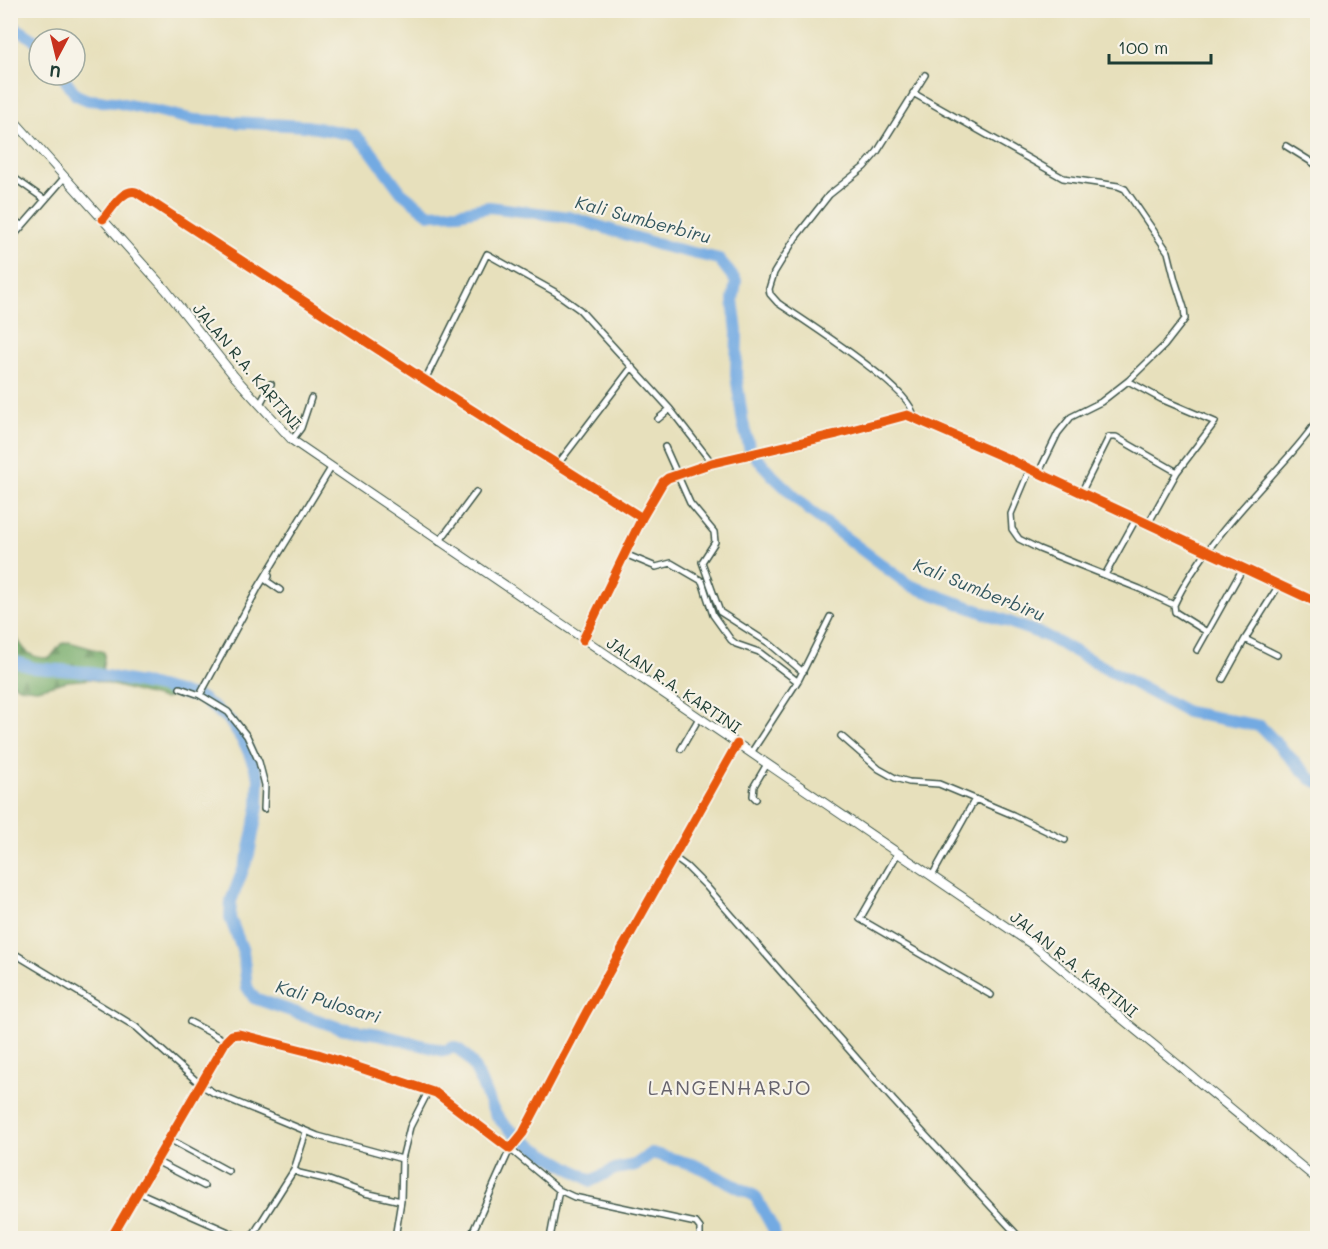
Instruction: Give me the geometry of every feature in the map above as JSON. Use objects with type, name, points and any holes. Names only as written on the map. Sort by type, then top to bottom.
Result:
[{"type":"main road","name":"JALAN R.A. KARTINI","points":[[10,116],[166,290],[234,376],[292,440],[1030,943],[1317,1180]]},
{"type":"street","points":[[913,416],[912,407],[887,380],[778,303],[770,294],[769,289],[774,273],[796,237],[829,195],[864,167],[877,152],[925,75]]},
{"type":"street","points":[[914,94],[1064,178],[1118,186],[1128,191],[1167,249],[1184,308],[1183,324],[1128,381],[1101,402],[1071,417],[1058,434],[1039,472]]},
{"type":"street","points":[[10,139],[20,127]]},
{"type":"street","points":[[1286,146],[1317,166]]},
{"type":"street","points":[[10,175],[44,200]]},
{"type":"street","points":[[10,240],[65,177]]},
{"type":"street","points":[[103,219],[126,192],[136,192],[642,518]]},
{"type":"street","points":[[10,217],[21,225]]},
{"type":"street","points":[[425,380],[487,254],[530,277],[580,310],[632,367],[712,463]]},
{"type":"street","points":[[558,464],[632,367]]},
{"type":"street","points":[[1128,381],[1161,399],[1215,422],[1177,472],[1148,524]]},
{"type":"street","points":[[260,404],[271,384]]},
{"type":"street","points":[[292,440],[301,428],[311,398]]},
{"type":"street","points":[[658,419],[669,411]]},
{"type":"street","points":[[583,640],[642,518],[663,482],[675,475],[712,463],[907,415],[1039,472],[1317,603]]},
{"type":"street","points":[[1207,632],[1174,612],[1174,605],[1207,552],[1255,493],[1305,438],[1317,419]]},
{"type":"street","points":[[1081,493],[1109,436],[1116,437],[1177,472]]},
{"type":"street","points":[[665,447],[675,475],[694,508],[714,532],[715,542],[702,562],[720,612],[765,641],[800,677]]},
{"type":"street","points":[[279,590],[267,581],[268,578],[332,469]]},
{"type":"street","points":[[200,695],[258,588],[332,469]]},
{"type":"street","points":[[1030,469],[1011,514],[1012,529],[1016,536],[1025,543],[1174,605]]},
{"type":"street","points":[[439,542],[476,492]]},
{"type":"street","points":[[1105,575],[1136,519]]},
{"type":"street","points":[[625,554],[656,567],[671,563],[702,581],[713,615],[736,644],[759,652],[800,677]]},
{"type":"street","points":[[1197,650],[1243,568]]},
{"type":"street","points":[[1223,679],[1279,585]]},
{"type":"street","points":[[713,615],[720,612]]},
{"type":"street","points":[[751,753],[800,677],[830,617]]},
{"type":"street","points":[[1245,639],[1277,655]]},
{"type":"street","points":[[180,688],[200,695],[228,712],[247,736],[259,762],[265,785],[264,809]]},
{"type":"street","points":[[681,749],[699,718]]},
{"type":"street","points":[[841,736],[879,769],[895,778],[909,782],[939,784],[1065,840]]},
{"type":"street","points":[[470,1239],[510,1149],[523,1133],[586,1013],[736,744]]},
{"type":"street","points":[[756,800],[753,796],[754,786],[767,764]]},
{"type":"street","points":[[932,876],[975,799]]},
{"type":"street","points":[[898,853],[860,919],[991,994]]},
{"type":"street","points":[[672,856],[706,886],[893,1100],[1020,1239]]},
{"type":"street","points":[[10,951],[87,1000],[136,1027],[201,1085],[214,1093],[306,1132],[402,1159]]},
{"type":"street","points":[[190,1022],[226,1041]]},
{"type":"street","points":[[111,1239],[226,1041],[232,1035],[247,1036],[318,1054],[429,1090],[442,1096],[559,1190],[574,1197],[696,1223],[700,1228],[700,1239]]},
{"type":"street","points":[[395,1239],[401,1201],[402,1159],[410,1127],[429,1090]]},
{"type":"street","points":[[251,1239],[294,1170],[306,1132]]},
{"type":"street","points":[[169,1139],[228,1171]]},
{"type":"street","points":[[156,1161],[204,1186]]},
{"type":"street","points":[[294,1170],[365,1193],[401,1201]]},
{"type":"street","points":[[550,1239],[559,1190]]},
{"type":"street","points":[[138,1192],[242,1239]]},
{"type":"green space","points":[[11,628],[30,654],[50,658],[61,644],[69,642],[104,652],[103,676],[170,690],[168,698],[163,699],[91,679],[68,681],[37,689],[19,687],[11,682]]},
{"type":"waterway","name":"Kali Sumberbiru","points":[[10,24],[27,35]]},
{"type":"waterway","name":"Kali Sumberbiru","points":[[70,87],[76,95],[88,100],[115,102],[195,120],[306,126],[355,135],[370,150],[401,192],[429,214],[458,213],[489,207],[569,217],[663,246],[719,259],[736,281],[733,300],[737,332],[736,375],[743,423],[750,450],[773,476],[810,511],[909,585],[1044,635],[1187,712],[1260,726],[1311,779],[1318,782]]},
{"type":"waterway","name":"Kali Pulosari","points":[[10,658],[34,668],[86,672],[201,698],[229,720],[246,746],[259,777],[258,807],[249,854],[231,901],[230,918],[243,951],[247,987],[254,998],[340,1028],[379,1034],[444,1051],[454,1047],[462,1052],[475,1068],[492,1107],[505,1125],[541,1151],[591,1181],[615,1169],[635,1165],[652,1153],[695,1165],[755,1196],[774,1230],[774,1238]]},
{"type":"cycle path","points":[[103,219],[122,196],[136,192],[642,518]]},
{"type":"cycle path","points":[[583,640],[642,518],[663,482],[668,478],[712,463],[907,415],[1011,460],[1318,603]]},
{"type":"cycle path","points":[[111,1238],[226,1041],[232,1035],[239,1034],[318,1054],[436,1093],[510,1149],[523,1133],[586,1013],[737,744]]},
{"type":"district","name":"LANGENHARJO","points":[[730,1088]]}]
